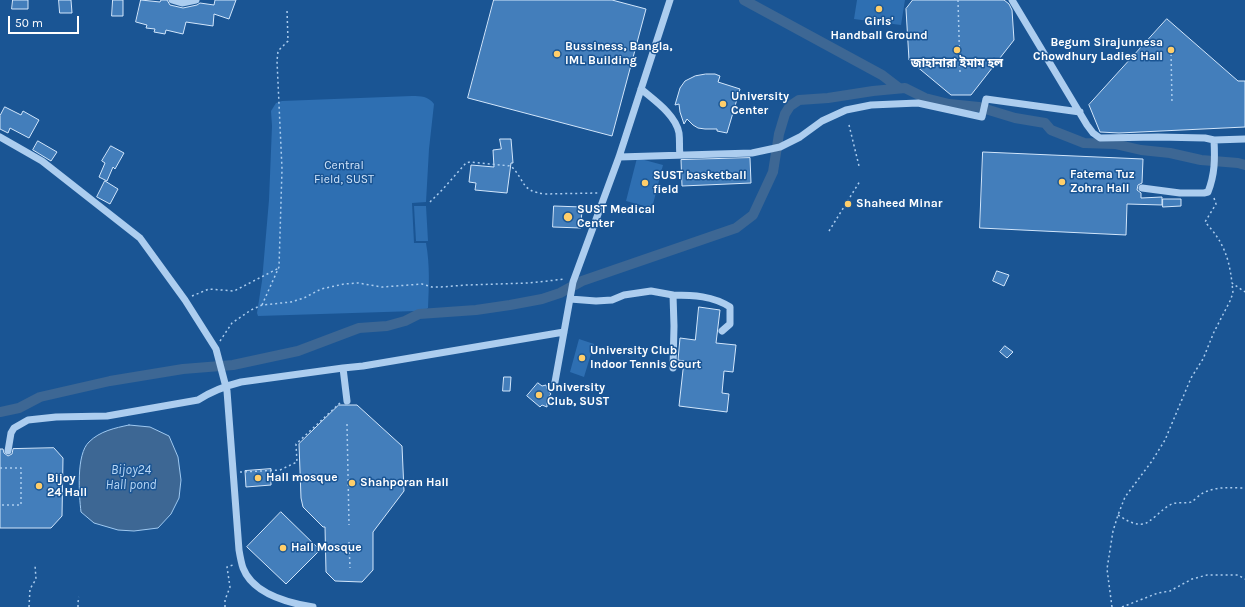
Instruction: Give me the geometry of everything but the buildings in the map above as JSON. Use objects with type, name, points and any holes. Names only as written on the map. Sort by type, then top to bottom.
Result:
[{"type":"street","points":[[172,0],[182,3],[196,0]]},
{"type":"street","points":[[555,382],[574,280],[619,157],[670,0]]},
{"type":"street","points":[[1012,0],[1093,133],[1100,138],[1158,137],[1205,138],[1214,140],[1245,139]]},
{"type":"street","points":[[641,89],[669,113],[679,133],[678,147],[680,155]]},
{"type":"street","points":[[619,157],[752,153],[780,147],[800,137],[822,120],[846,110],[871,105],[918,103],[982,117],[986,99],[1080,112]]},
{"type":"street","points":[[0,137],[42,161],[140,238],[185,300],[216,349],[227,391],[243,568],[257,586],[268,593],[285,600],[313,607]]},
{"type":"street","points":[[1142,188],[1180,193],[1208,192],[1212,181],[1215,162],[1214,140]]},
{"type":"street","points":[[570,299],[596,301],[612,300],[624,295],[651,290],[673,295],[690,295],[720,300],[730,307],[730,324],[722,331]]},
{"type":"street","points":[[673,295],[673,368]]},
{"type":"street","points":[[8,451],[11,433],[14,428],[28,420],[56,417],[106,416],[135,412],[198,400],[225,385],[241,382],[364,366],[564,332]]},
{"type":"street","points":[[343,368],[347,401]]},
{"type":"path","points":[[958,0],[960,72]]},
{"type":"path","points":[[262,305],[279,267],[282,169],[277,61],[278,51],[288,41],[288,10]]},
{"type":"path","points":[[1171,49],[1172,104]]},
{"type":"path","points":[[849,125],[859,166]]},
{"type":"path","points":[[430,202],[466,163],[470,162],[512,166],[526,187],[538,193],[606,192]]},
{"type":"path","points":[[829,231],[860,181]]},
{"type":"path","points":[[1112,607],[1107,569],[1113,531],[1118,515],[1125,497],[1152,461],[1165,440],[1191,378],[1203,359],[1233,293],[1230,267],[1221,242],[1205,222],[1216,204],[1216,199],[1206,192]]},
{"type":"path","points":[[185,300],[209,289],[234,291],[279,267]]},
{"type":"path","points":[[216,349],[232,323],[251,310],[262,305],[291,302],[304,298],[321,289],[344,284],[358,283],[382,287],[422,284],[441,288],[467,285],[574,280]]},
{"type":"path","points":[[1232,283],[1245,292]]},
{"type":"path","points":[[240,472],[280,470],[297,462],[296,444],[340,402],[347,401]]},
{"type":"path","points":[[347,424],[349,525]]},
{"type":"path","points":[[0,468],[21,468],[21,505],[0,505]]},
{"type":"path","points":[[1118,515],[1134,524],[1148,523],[1153,517],[1170,504],[1191,502],[1211,489],[1221,487],[1245,488]]},
{"type":"path","points":[[349,542],[350,568]]},
{"type":"path","points":[[225,607],[225,600],[230,587],[227,567],[236,565],[241,559]]},
{"type":"path","points":[[29,607],[30,589],[36,579],[35,565]]},
{"type":"path","points":[[1122,607],[1158,593],[1170,591],[1192,579],[1207,575],[1238,575],[1245,579]]},
{"type":"path","points":[[78,607],[79,597]]},
{"type":"green space","name":"Girls' Handball Ground","points":[[857,0],[905,0],[901,25],[854,19]]},
{"type":"green space","name":"Central Field, SUST","points":[[412,96],[427,98],[434,104],[429,149],[426,202],[412,203],[414,243],[426,243],[429,276],[428,308],[425,310],[416,311],[258,316],[257,313],[262,281],[269,200],[272,126],[271,111],[276,103],[282,101]]},
{"type":"green space","name":"SUST basketball field","points":[[637,158],[663,165],[652,208],[626,201]]},
{"type":"green space","points":[[414,206],[426,206],[428,241],[416,241]]},
{"type":"green space","name":"University Club Indoor Tennis Court","points":[[579,339],[594,344],[584,377],[570,372]]},
{"type":"water","name":"Bijoy24 Hall pond","points":[[129,425],[150,427],[169,436],[178,457],[181,480],[179,498],[171,514],[158,528],[134,531],[118,530],[94,523],[81,512],[79,475],[85,448],[93,438],[98,435]]},
{"type":"waterway","points":[[744,0],[882,75],[899,88]]},
{"type":"waterway","points":[[0,412],[19,408],[40,397],[110,381],[183,369],[233,365],[298,351],[359,328],[387,326],[405,321],[419,314],[476,310],[542,299],[560,293],[582,281],[736,228],[753,215],[773,172],[779,134],[785,114],[790,106],[799,100],[828,98],[905,88],[925,98],[949,104],[979,107],[1015,118],[1045,123],[1051,130],[1084,143],[1115,144],[1141,150],[1170,153],[1201,160],[1245,165]]},
{"type":"place","name":"Girls' Handball Ground","points":[[879,9]]},
{"type":"place","name":"জাহানারা ইমাম হল","points":[[957,50]]},
{"type":"place","name":"Begum Sirajunnesa Chowdhury Ladies Hall","points":[[1171,50]]},
{"type":"place","name":"Bussiness, Bangla, IML Building","points":[[557,54]]},
{"type":"place","name":"University Center","points":[[723,104]]},
{"type":"place","name":"Fatema Tuz Zohra Hall","points":[[1062,182]]},
{"type":"place","name":"SUST basketball field","points":[[645,183]]},
{"type":"place","name":"Shaheed Minar","points":[[848,204]]},
{"type":"place","name":"SUST Medical Center","points":[[568,217]]},
{"type":"place","name":"University Club Indoor Tennis Court","points":[[582,358]]},
{"type":"place","name":"University Club, SUST","points":[[539,395]]},
{"type":"place","name":"Hall mosque","points":[[258,478]]},
{"type":"place","name":"Shahporan Hall","points":[[352,483]]},
{"type":"place","name":"Bijoy 24 Hall","points":[[39,486]]},
{"type":"place","name":"Hall Mosque","points":[[283,548]]}]
